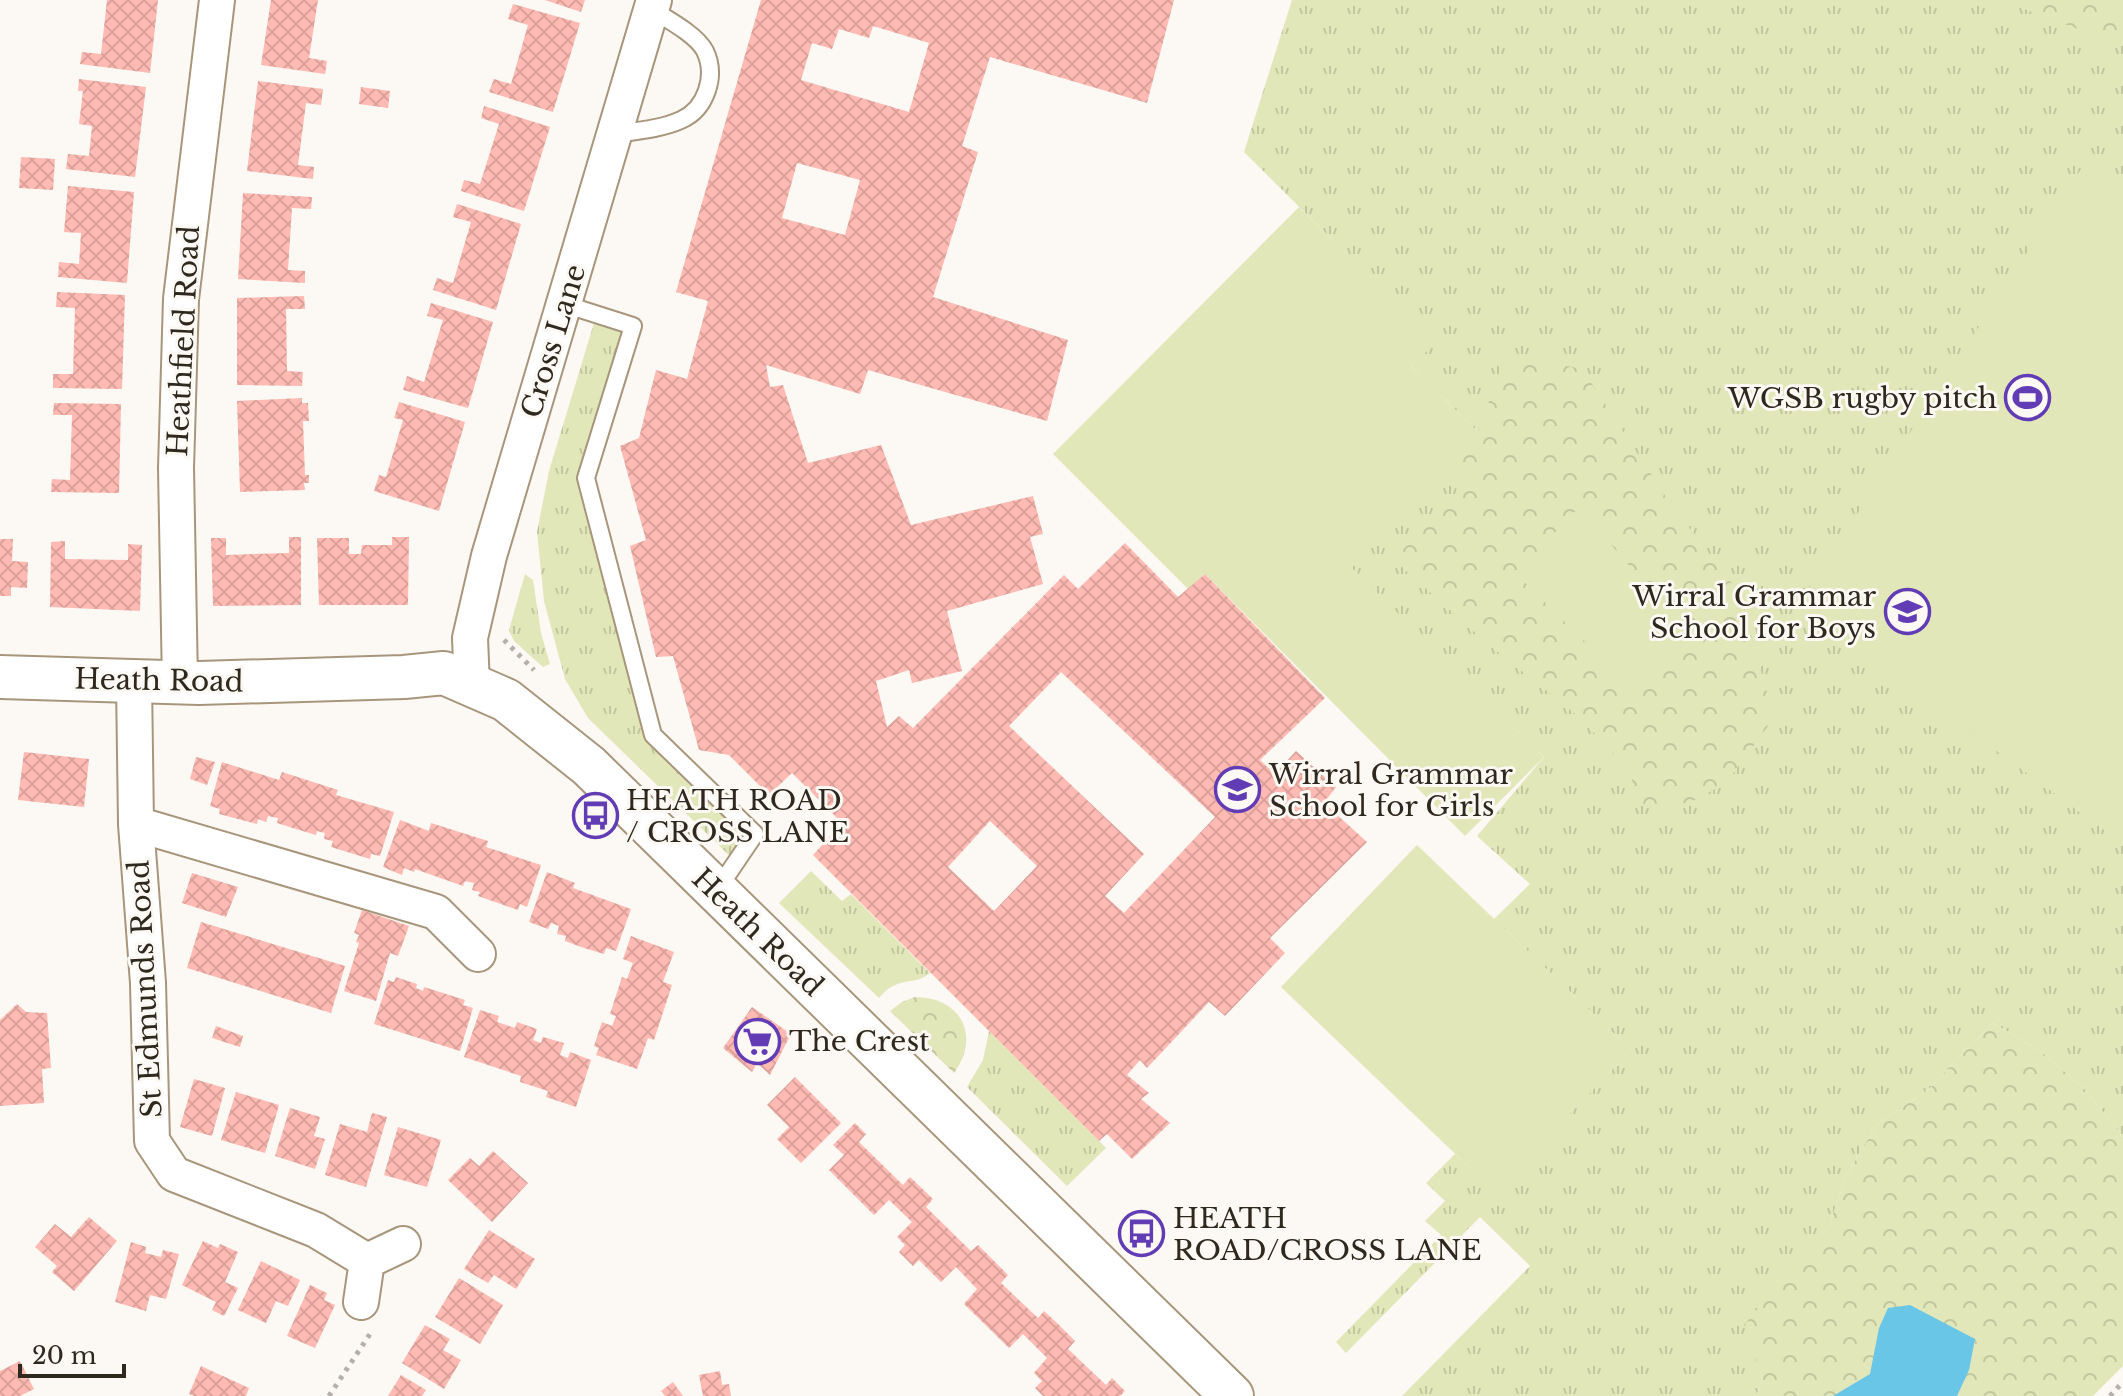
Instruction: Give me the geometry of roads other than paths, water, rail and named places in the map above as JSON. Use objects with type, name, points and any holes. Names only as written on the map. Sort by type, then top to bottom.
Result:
[{"type":"street","name":"Heathfield Road","points":[[180,683],[176,468],[181,299],[217,0]]},
{"type":"street","name":"Cross Lane","points":[[472,686],[470,638],[489,556],[653,5]]},
{"type":"street","name":"Heath Road","points":[[0,677],[180,683],[404,677],[444,673],[506,700],[589,766],[1232,1396]]},
{"type":"street","name":"St Edmunds Road","points":[[134,682],[136,824],[148,983],[152,1141],[174,1174],[316,1230],[367,1261]]},
{"type":"street","points":[[136,824],[436,912],[478,954]]},
{"type":"street","points":[[361,1302],[367,1261],[403,1244]]},
{"type":"lane","points":[[615,134],[684,119],[703,103],[710,81],[705,51],[653,5]]},
{"type":"lane","points":[[564,304],[633,326],[586,478],[653,735],[755,834],[716,892]]},
{"type":"water","points":[[1910,1305],[1975,1339],[1969,1370],[1957,1396],[1833,1396],[1870,1374],[1879,1328],[1888,1308]]},
{"type":"place","name":"WGSB rugby pitch","points":[[2028,398]]},
{"type":"place","name":"Wirral Grammar School for Boys","points":[[1907,612]]},
{"type":"place","name":"Wirral Grammar School for Girls","points":[[1238,790]]},
{"type":"place","name":"HEATH ROAD / CROSS LANE","points":[[595,816]]},
{"type":"place","name":"The Crest","points":[[758,1041]]},
{"type":"place","name":"HEATH ROAD/CROSS LANE","points":[[1142,1234]]}]
